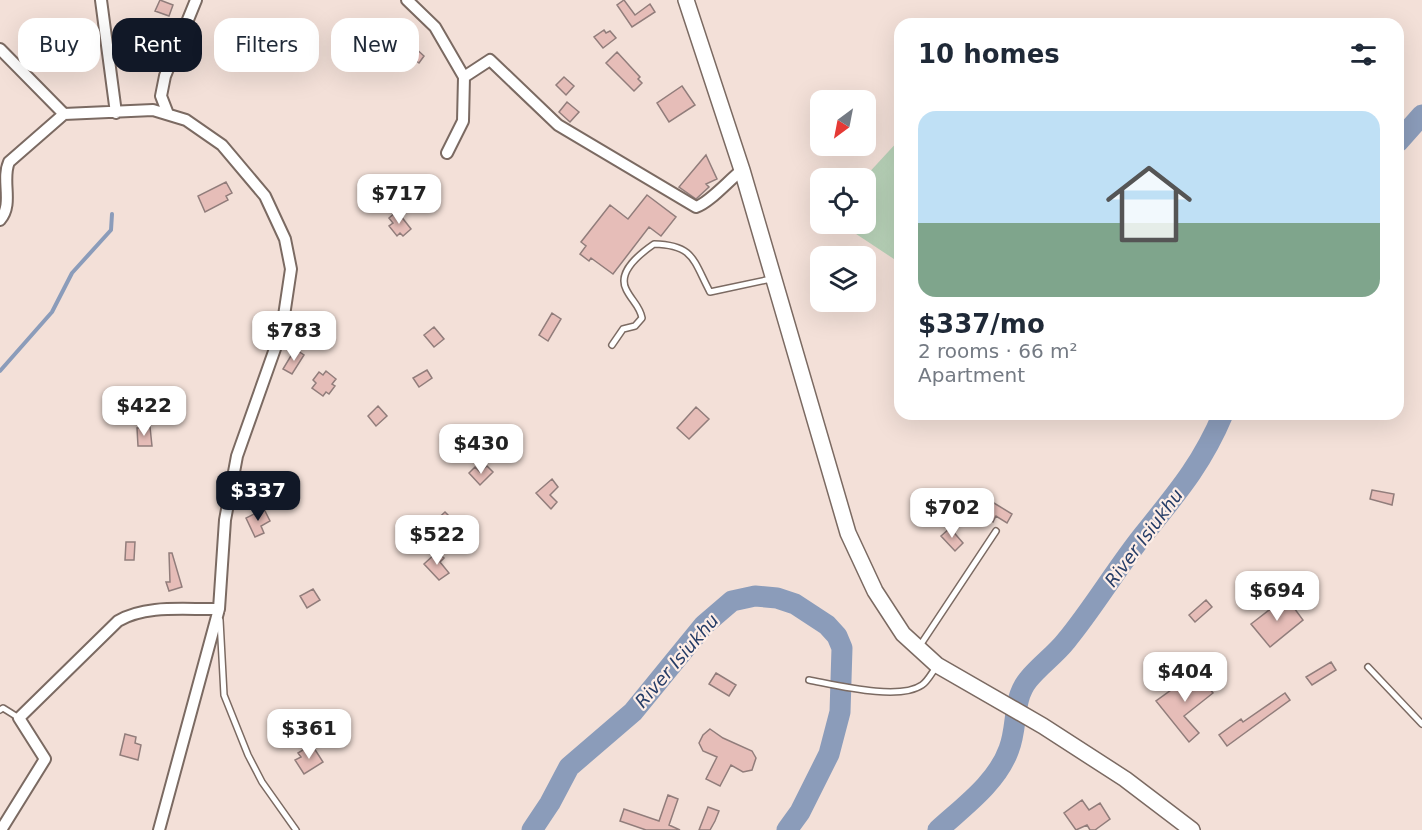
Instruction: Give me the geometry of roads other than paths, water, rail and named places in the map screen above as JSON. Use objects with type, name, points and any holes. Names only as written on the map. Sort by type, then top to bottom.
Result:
[{"type":"main road","points":[[686,0],[742,170],[848,533],[875,591],[903,634],[938,665],[1043,726],[1125,779],[1192,830]]},
{"type":"street","points":[[101,0],[116,113]]},
{"type":"street","points":[[168,114],[161,96],[165,76],[196,0]]},
{"type":"street","points":[[407,0],[435,27],[464,76],[463,121],[447,153]]},
{"type":"street","points":[[0,50],[64,114]]},
{"type":"street","points":[[464,76],[490,60],[558,125],[696,207],[705,204],[742,170]]},
{"type":"street","points":[[0,220],[5,214],[7,199],[4,172],[9,162],[64,114],[153,110],[186,120],[222,145],[265,196],[285,239],[291,268],[282,329],[237,456],[225,520],[219,609],[159,830]]},
{"type":"street","points":[[1,830],[45,759],[19,718],[118,621],[130,614],[144,611],[219,609]]},
{"type":"lane","points":[[612,345],[623,329],[635,326],[642,318],[641,311],[625,288],[625,275],[637,257],[654,244],[682,248],[690,253],[710,292],[773,279]]},
{"type":"lane","points":[[919,649],[996,531]]},
{"type":"lane","points":[[219,609],[224,695],[248,755],[262,782],[296,830]]},
{"type":"lane","points":[[809,680],[861,689],[903,692],[922,685],[938,665]]},
{"type":"lane","points":[[1368,667],[1422,724]]},
{"type":"lane","points":[[0,710],[3,708],[19,718]]},
{"type":"waterway","name":"River Isiukhu","points":[[1404,135],[1422,115]]},
{"type":"waterway","points":[[0,371],[52,312],[72,273],[111,230],[112,214]]},
{"type":"waterway","name":"River Isiukhu","points":[[938,830],[978,794],[996,773],[1009,749],[1017,705],[1028,680],[1062,646],[1178,491],[1206,448],[1220,420]]},
{"type":"waterway","name":"River Isiukhu","points":[[532,830],[550,803],[569,767],[633,712],[704,625],[732,601],[755,596],[777,598],[795,604],[827,625],[837,636],[842,648],[840,712],[829,754],[800,812],[787,830]]}]
